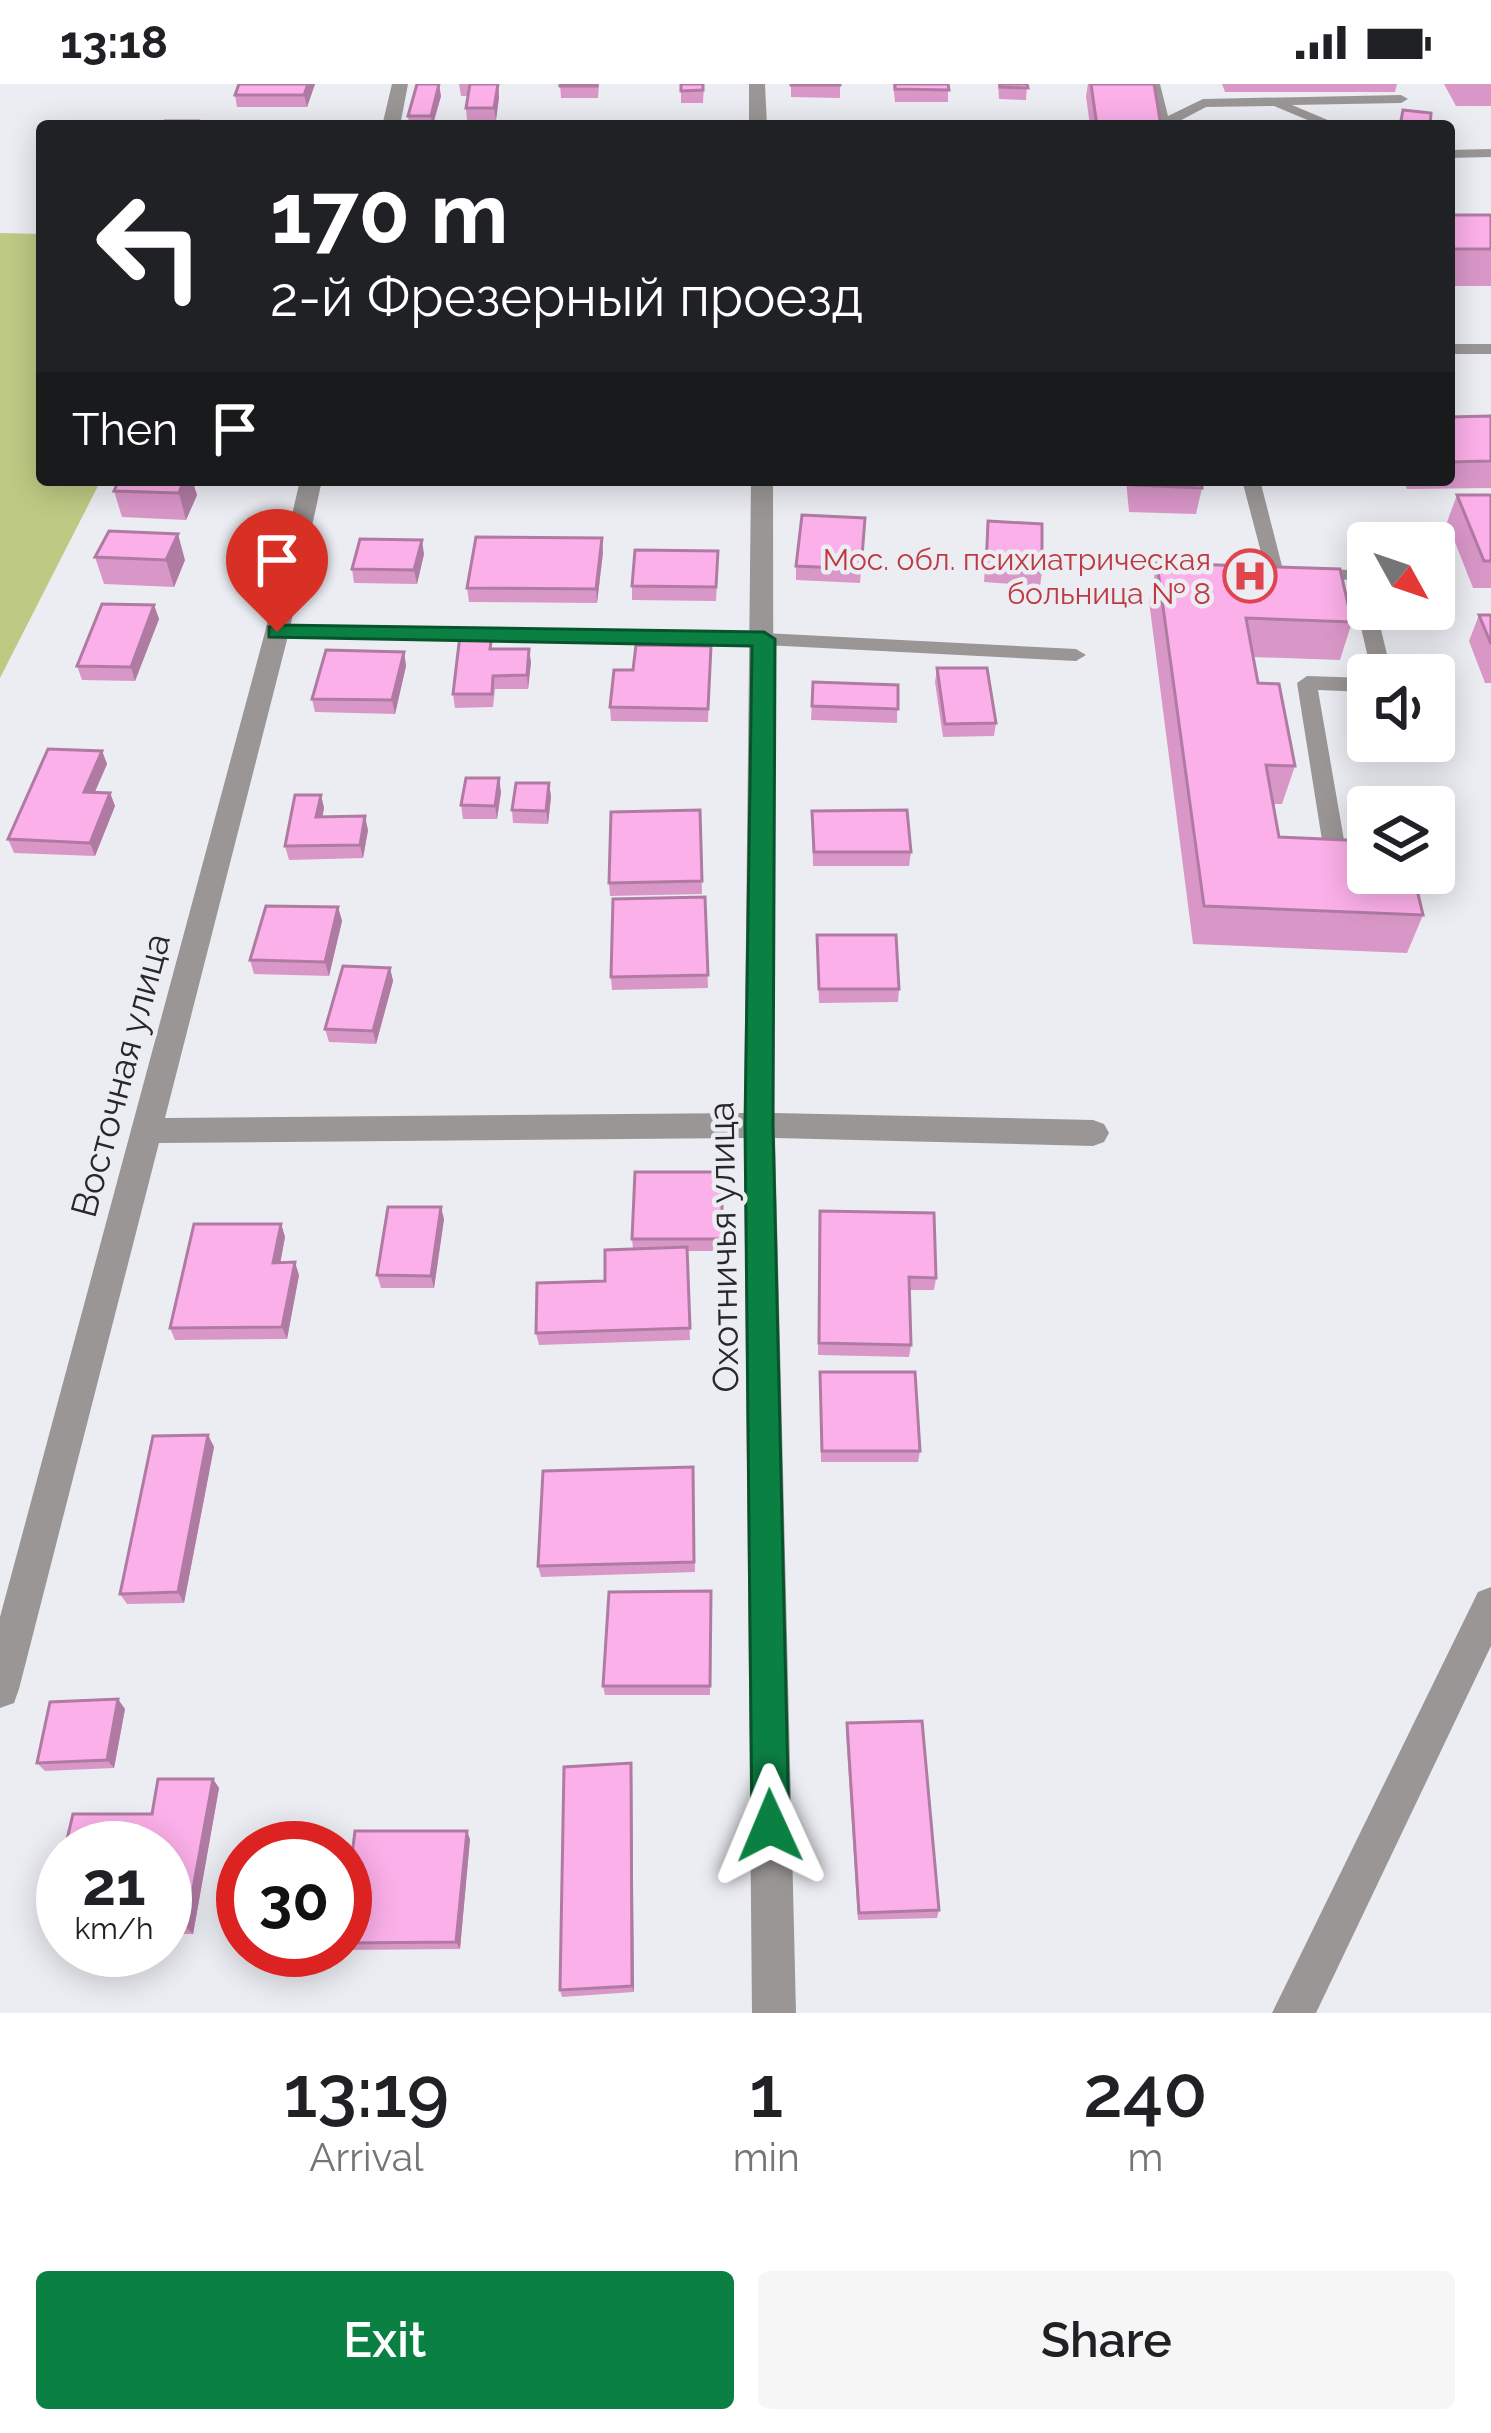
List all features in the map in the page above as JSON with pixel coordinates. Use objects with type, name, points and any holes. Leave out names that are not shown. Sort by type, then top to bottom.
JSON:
[{"type":"street","points":[[392,120],[400,84]]},
{"type":"street","points":[[758,84],[758,120]]},
{"type":"street","name":"Восточная улица","points":[[0,1689],[277,632],[310,486]]},
{"type":"street","name":"Охотничья улица","points":[[762,486],[759,1125],[774,2013]]},
{"type":"street","points":[[146,1131],[759,1125],[1093,1133]]},
{"type":"street","points":[[1294,2013],[1491,1605]]},
{"type":"lane","points":[[1153,84],[1162,120]]},
{"type":"lane","points":[[1172,120],[1203,103],[1401,99]]},
{"type":"lane","points":[[1267,101],[1319,120]]},
{"type":"lane","points":[[1455,154],[1491,153]]},
{"type":"lane","points":[[1455,349],[1491,349]]},
{"type":"lane","points":[[1253,486],[1274,571],[1358,575],[1377,654]]},
{"type":"lane","points":[[277,632],[764,639],[1076,655]]},
{"type":"lane","points":[[1333,840],[1307,682],[1347,684]]},
{"type":"green space","points":[[0,233],[36,234],[36,486],[98,486],[0,678]]},
{"type":"building","points":[[239,84],[308,84],[304,95],[235,95]]},
{"type":"building","points":[[417,84],[439,84],[431,116],[408,116]]},
{"type":"building","points":[[470,84],[498,84],[494,108],[466,108]]},
{"type":"building","points":[[681,84],[703,84],[703,90],[681,91]]},
{"type":"building","points":[[895,84],[948,84],[949,90],[895,89]]},
{"type":"building","points":[[1027,84],[1028,88],[1000,87]]},
{"type":"building","points":[[1091,84],[1154,84],[1160,120],[1096,120]]},
{"type":"building","points":[[1403,110],[1431,113],[1430,120],[1401,120]]},
{"type":"building","points":[[1455,215],[1491,215],[1491,249],[1455,249]]},
{"type":"building","points":[[1491,416],[1491,461],[1455,462],[1455,417]]},
{"type":"building","points":[[116,486],[182,486],[179,493],[114,491]]},
{"type":"building","points":[[1457,495],[1491,495],[1491,561],[1484,561]]},
{"type":"building","points":[[802,515],[865,518],[861,569],[796,566]]},
{"type":"building","points":[[988,521],[1042,524],[1042,572],[986,569]]},
{"type":"building","points":[[109,531],[178,534],[166,560],[95,557]]},
{"type":"building","points":[[476,537],[602,538],[596,589],[467,588]]},
{"type":"building","points":[[360,539],[422,540],[414,570],[352,569]]},
{"type":"building","points":[[635,550],[718,551],[716,587],[632,586]]},
{"type":"building","points":[[1157,563],[1340,569],[1347,622],[1246,618],[1258,683],[1279,684],[1295,766],[1266,765],[1279,837],[1347,840],[1347,894],[1418,894],[1423,915],[1204,906]]},
{"type":"building","points":[[102,604],[154,605],[131,667],[77,666]]},
{"type":"building","points":[[1479,615],[1491,615],[1491,644]]},
{"type":"building","points":[[460,635],[492,635],[490,649],[529,649],[527,675],[493,676],[492,694],[453,694]]},
{"type":"building","points":[[636,645],[711,646],[708,709],[610,707],[614,670],[633,670]]},
{"type":"building","points":[[326,650],[404,652],[392,700],[312,699]]},
{"type":"building","points":[[937,668],[987,668],[996,723],[945,724]]},
{"type":"building","points":[[813,682],[898,685],[898,709],[812,706]]},
{"type":"building","points":[[48,749],[102,751],[84,792],[110,793],[90,843],[8,839]]},
{"type":"building","points":[[466,778],[499,778],[495,806],[461,805]]},
{"type":"building","points":[[516,783],[549,783],[546,811],[512,810]]},
{"type":"building","points":[[295,795],[321,795],[316,817],[365,816],[360,845],[285,846]]},
{"type":"building","points":[[700,810],[702,881],[609,883],[611,812]]},
{"type":"building","points":[[907,810],[911,852],[814,852],[812,811]]},
{"type":"building","points":[[705,897],[708,975],[611,977],[613,899]]},
{"type":"building","points":[[266,906],[338,907],[325,962],[250,960]]},
{"type":"building","points":[[817,935],[896,935],[899,989],[819,989]]},
{"type":"building","points":[[343,966],[390,968],[373,1031],[325,1029]]},
{"type":"building","points":[[635,1172],[722,1172],[722,1239],[632,1239]]},
{"type":"building","points":[[388,1207],[441,1207],[431,1276],[377,1275]]},
{"type":"building","points":[[820,1211],[934,1213],[936,1278],[909,1277],[911,1345],[819,1343]]},
{"type":"building","points":[[194,1224],[281,1224],[273,1263],[295,1262],[282,1327],[170,1328]]},
{"type":"building","points":[[687,1247],[690,1328],[536,1333],[537,1283],[605,1281],[605,1250]]},
{"type":"building","points":[[820,1372],[915,1372],[920,1451],[822,1451]]},
{"type":"building","points":[[208,1435],[178,1592],[120,1594],[153,1436]]},
{"type":"building","points":[[693,1467],[694,1562],[538,1566],[543,1471]]},
{"type":"building","points":[[711,1591],[710,1686],[603,1686],[609,1592]]},
{"type":"building","points":[[118,1699],[107,1760],[37,1763],[50,1702]]},
{"type":"building","points":[[922,1721],[939,1910],[859,1913],[847,1723]]},
{"type":"building","points":[[631,1763],[632,1986],[560,1990],[564,1767]]},
{"type":"building","points":[[158,1779],[213,1779],[192,1894],[192,1821],[71,1821],[73,1814],[152,1814]]},
{"type":"building","points":[[372,1831],[467,1831],[456,1942],[372,1943]]},
{"type":"place","name":"Мос. обл. психиатрическая больница № 8","points":[[1250,576]]},
{"type":"route","points":[[277,632],[764,639],[759,1125],[770,1826]]}]
